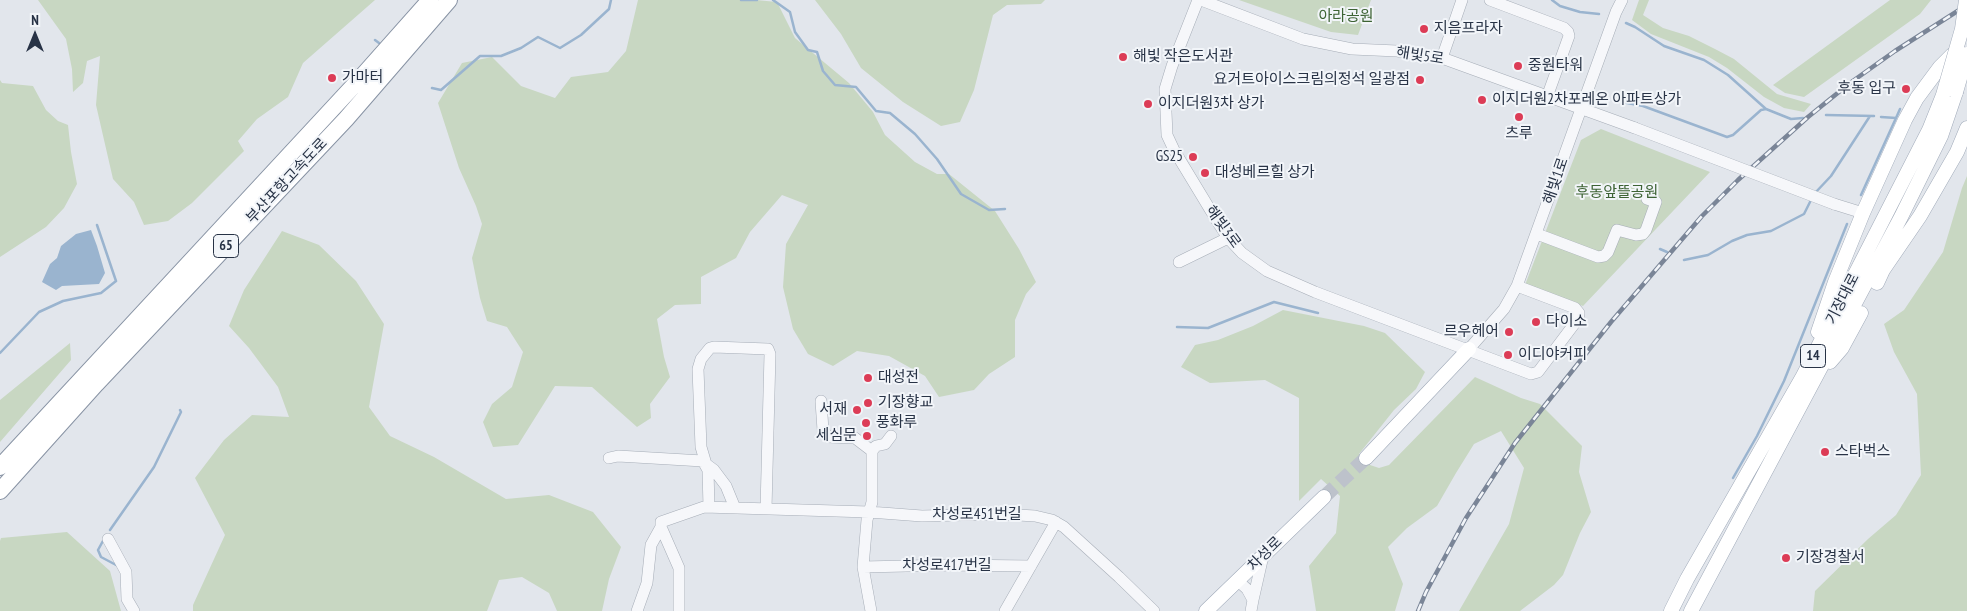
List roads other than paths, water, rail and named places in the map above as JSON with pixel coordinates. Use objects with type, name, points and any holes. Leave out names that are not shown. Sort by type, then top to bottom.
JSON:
[{"type":"highway","name":"부산포항고속도로","points":[[0,467],[358,81],[430,0]]},
{"type":"highway","name":"부산포항고속도로","points":[[0,491],[96,384],[346,119],[449,0]]},
{"type":"main road","name":"기장대로","points":[[1671,611],[1687,579],[1809,378],[1901,217],[1941,136],[1966,0]]},
{"type":"main road","points":[[1809,378],[1835,282],[1863,213],[1906,120],[1922,91],[1940,66],[1952,56],[1967,48]]},
{"type":"main road","name":"기장대로","points":[[1950,94],[1967,54]]},
{"type":"main road","points":[[1922,91],[1964,66]]},
{"type":"main road","points":[[1809,378],[1842,348],[1884,270],[1920,216],[1957,152],[1967,128]]},
{"type":"main road","points":[[1366,458],[1468,350]]},
{"type":"main road","name":"기장대로","points":[[1692,611],[1809,378]]},
{"type":"main road","name":"차성로","points":[[1206,611],[1324,498]]},
{"type":"street","name":"해빛5로","points":[[1200,0],[1303,39],[1352,49],[1397,51],[1442,58],[1635,128],[1834,204],[1863,213]]},
{"type":"street","name":"해빛3로","points":[[1200,0],[1164,89],[1167,135],[1174,150],[1228,238],[1242,253],[1266,271],[1345,304],[1531,374],[1538,372],[1578,319],[1579,313],[1575,308],[1517,286]]},
{"type":"street","points":[[1442,58],[1462,0]]},
{"type":"street","points":[[1490,0],[1564,28],[1568,32],[1569,36],[1546,97]]},
{"type":"street","name":"해빛1로","points":[[1468,350],[1504,310],[1517,286],[1622,0]]},
{"type":"street","points":[[1537,234],[1598,257],[1604,256],[1608,252],[1617,230],[1636,235],[1642,234],[1646,230],[1656,202],[1648,199]]},
{"type":"street","points":[[1179,262],[1228,238]]},
{"type":"street","points":[[709,507],[706,464],[701,447],[698,369],[701,359],[710,348],[714,347],[768,349],[770,354],[766,509]]},
{"type":"street","points":[[821,401],[823,430],[828,436],[855,438],[872,451]]},
{"type":"street","points":[[871,611],[863,567],[869,512],[872,502],[872,451],[876,446],[885,444],[891,436]]},
{"type":"street","points":[[609,458],[618,456],[703,461],[714,470],[726,486],[735,508]]},
{"type":"street","name":"차성로451번길","points":[[661,527],[661,522],[698,508],[709,507],[869,512],[922,516],[1020,514],[1035,516],[1056,522],[1064,527],[1154,611]]},
{"type":"street","points":[[1005,611],[1056,522]]},
{"type":"street","points":[[637,611],[646,583],[652,545],[661,527]]},
{"type":"street","points":[[661,527],[679,568],[679,611]]},
{"type":"street","points":[[108,539],[126,572],[127,599],[134,611]]},
{"type":"street","points":[[1252,606],[1263,555]]},
{"type":"street","name":"차성로417번길","points":[[863,567],[1030,566]]},
{"type":"street","points":[[1238,581],[1247,589],[1252,606]]},
{"type":"water","points":[[91,230],[105,273],[99,284],[62,286],[56,290],[42,282],[50,264],[57,258],[61,246],[76,234]]},
{"type":"waterway","points":[[432,88],[441,90],[480,56],[501,56],[521,48],[538,37],[560,48],[581,35],[609,9],[611,0]]},
{"type":"waterway","points":[[741,0],[757,0]]},
{"type":"waterway","points":[[773,0],[790,12],[795,32],[808,50],[817,52],[823,71],[835,85],[856,87],[876,111],[890,113],[915,134],[937,159],[961,194],[989,210],[1005,209]]},
{"type":"waterway","points":[[1552,0],[1560,6],[1580,12],[1599,14]]},
{"type":"waterway","points":[[1626,23],[1664,46],[1704,60],[1728,75],[1766,109],[1791,119],[1803,118]]},
{"type":"waterway","points":[[375,40],[379,43]]},
{"type":"waterway","points":[[1622,102],[1643,106],[1727,137],[1733,135],[1761,110],[1766,109]]},
{"type":"waterway","points":[[1881,117],[1896,118],[1900,109]]},
{"type":"waterway","points":[[1826,115],[1874,116]]},
{"type":"waterway","points":[[1815,193],[1831,176],[1870,116]]},
{"type":"waterway","points":[[1861,195],[1896,118]]},
{"type":"waterway","points":[[1684,260],[1708,255],[1732,241],[1747,235],[1771,231],[1804,214],[1811,200]]},
{"type":"waterway","points":[[1733,478],[1757,436],[1784,381],[1847,224]]},
{"type":"waterway","points":[[97,225],[116,281]]},
{"type":"waterway","points":[[1660,249],[1667,252]]},
{"type":"waterway","points":[[0,353],[39,312],[63,301],[101,293],[116,281]]},
{"type":"waterway","points":[[1177,327],[1208,328],[1274,302],[1318,313]]},
{"type":"waterway","points":[[110,530],[154,467],[181,412],[180,410]]},
{"type":"waterway","points":[[104,539],[98,550],[101,557],[118,566]]},
{"type":"tunnel","points":[[1324,497],[1366,458]]},
{"type":"railway","points":[[1418,611],[1426,592],[1466,518],[1515,443],[1611,322],[1702,216],[1738,180],[1808,117],[1850,83],[1895,51],[1967,5]]},
{"type":"place","name":"지음프라자","points":[[1424,29]]},
{"type":"place","name":"해빛 작은도서관","points":[[1123,57]]},
{"type":"place","name":"중원타워","points":[[1518,66]]},
{"type":"place","name":"가마터","points":[[332,78]]},
{"type":"place","name":"요거트아이스크림의정석 일광점","points":[[1420,80]]},
{"type":"place","name":"후동 입구","points":[[1906,89]]},
{"type":"place","name":"이지더원2차포레온 아파트상가","points":[[1482,100]]},
{"type":"place","name":"이지더원3차 상가","points":[[1148,104]]},
{"type":"place","name":"츠루","points":[[1519,117]]},
{"type":"place","name":"GS25","points":[[1193,157]]},
{"type":"place","name":"대성베르힐 상가","points":[[1205,173]]},
{"type":"place","name":"다이소","points":[[1536,322]]},
{"type":"place","name":"르우헤어","points":[[1509,332]]},
{"type":"place","name":"이디야커피","points":[[1508,355]]},
{"type":"place","name":"대성전","points":[[868,378]]},
{"type":"place","name":"기장향교","points":[[868,403]]},
{"type":"place","name":"서재","points":[[857,410]]},
{"type":"place","name":"풍화루","points":[[866,423]]},
{"type":"place","name":"세심문","points":[[867,436]]},
{"type":"place","name":"스타벅스","points":[[1825,452]]},
{"type":"place","name":"기장경찰서","points":[[1786,558]]},
{"type":"park label","name":"아라공원","points":[[1346,17]]},
{"type":"park label","name":"후동앞뜰공원","points":[[1617,193]]}]
